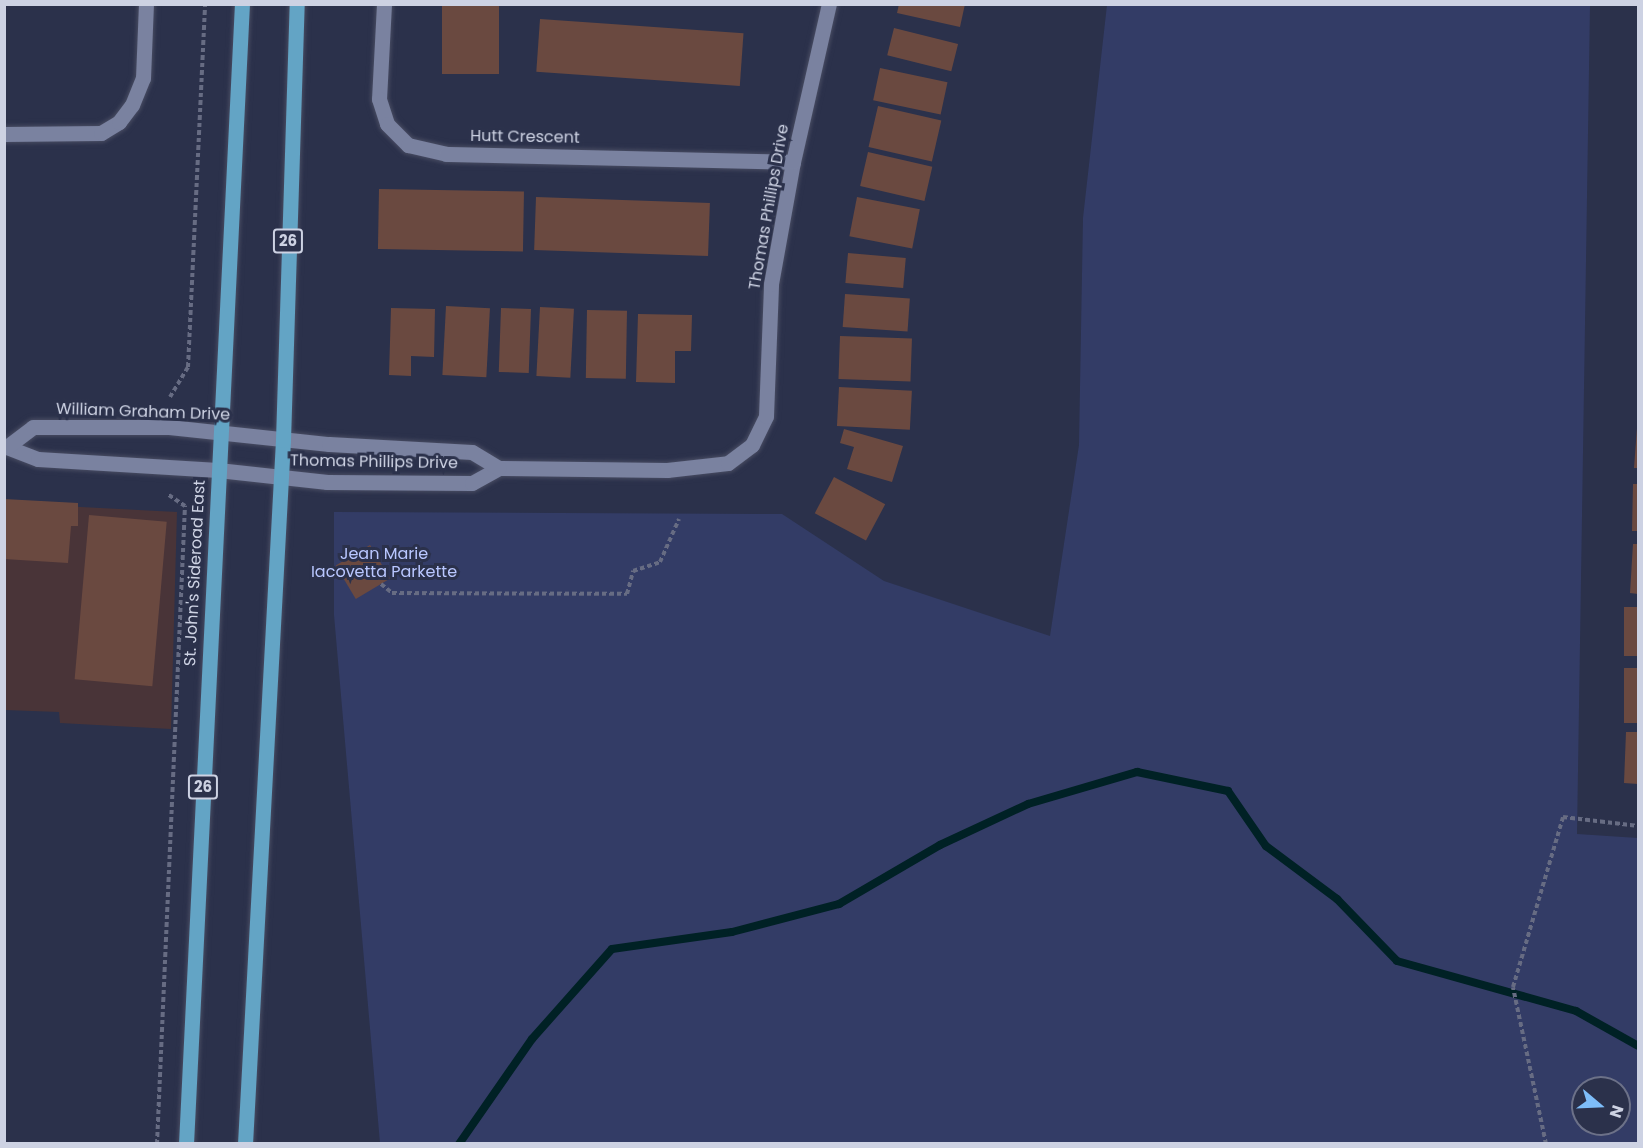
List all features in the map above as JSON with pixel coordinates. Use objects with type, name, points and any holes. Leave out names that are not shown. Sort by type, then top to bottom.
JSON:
[{"type":"main road","name":"St. John's Sideroad East","points":[[186,1143],[219,430],[242,4]]},
{"type":"main road","name":"26","points":[[245,1143],[283,440],[297,4]]},
{"type":"street","points":[[4,134],[100,134],[119,122],[132,105],[143,78],[146,4]]},
{"type":"street","name":"Hutt Crescent","points":[[384,4],[379,99],[387,124],[408,145],[446,154],[792,162]]},
{"type":"street","name":"Thomas Phillips Drive","points":[[280,478],[472,483],[499,468],[694,469],[728,463],[752,445],[766,416],[771,284],[792,162],[829,4]]},
{"type":"street","name":"William Graham Drive","points":[[6,446],[33,427],[219,430],[283,440]]},
{"type":"street","name":"Thomas Phillips Drive","points":[[283,440],[472,452],[499,468]]},
{"type":"street","name":"William Graham Drive","points":[[6,446],[38,459],[218,470],[280,478]]},
{"type":"path","points":[[170,397],[188,367],[205,4]]},
{"type":"path","points":[[157,1143],[184,528],[184,506],[167,494]]},
{"type":"path","points":[[381,584],[392,594],[627,594],[633,571],[660,562],[679,519]]},
{"type":"path","points":[[1546,1143],[1514,987],[1563,817],[1638,826]]},
{"type":"shaded area","points":[[4,503],[177,512],[171,729],[60,723],[59,712],[5,710]]},
{"type":"green space","name":"Jean Marie Iacovetta Parkette","points":[[1107,5],[1590,5],[1577,834],[1638,838],[1638,1143],[380,1143],[334,615],[334,512],[782,514],[884,581],[1050,636],[1079,445],[1083,218]]},
{"type":"building","points":[[442,4],[499,4],[499,74],[442,74]]},
{"type":"building","points":[[899,4],[965,4],[960,27],[897,13]]},
{"type":"building","points":[[540,19],[744,33],[740,86],[536,72]]},
{"type":"building","points":[[894,28],[958,44],[951,71],[887,55]]},
{"type":"building","points":[[880,68],[947,82],[941,115],[873,100]]},
{"type":"building","points":[[878,106],[941,121],[932,162],[869,147]]},
{"type":"building","points":[[868,152],[932,167],[924,201],[860,186]]},
{"type":"building","points":[[379,189],[524,192],[523,252],[378,249]]},
{"type":"building","points":[[536,197],[710,203],[708,256],[534,250]]},
{"type":"building","points":[[857,197],[920,209],[912,248],[849,236]]},
{"type":"building","points":[[848,253],[906,258],[903,288],[845,283]]},
{"type":"building","points":[[845,294],[910,299],[908,331],[843,327]]},
{"type":"building","points":[[446,306],[490,308],[486,377],[442,375]]},
{"type":"building","points":[[540,307],[574,309],[570,378],[536,376]]},
{"type":"building","points":[[391,308],[435,309],[434,357],[411,356],[411,376],[389,375]]},
{"type":"building","points":[[501,308],[531,309],[529,373],[499,372]]},
{"type":"building","points":[[587,310],[627,311],[626,379],[586,378]]},
{"type":"building","points":[[638,314],[692,315],[691,351],[675,351],[675,383],[636,382]]},
{"type":"building","points":[[840,336],[912,339],[910,381],[838,379]]},
{"type":"building","points":[[839,387],[912,391],[910,430],[837,426]]},
{"type":"building","points":[[1637,428],[1638,468],[1634,468]]},
{"type":"building","points":[[844,429],[903,446],[892,482],[847,469],[854,447],[840,443]]},
{"type":"building","points":[[834,477],[885,504],[866,540],[815,513]]},
{"type":"building","points":[[1633,484],[1638,484],[1638,531],[1632,531]]},
{"type":"building","points":[[4,499],[78,503],[78,526],[71,526],[68,563],[4,559]]},
{"type":"building","points":[[89,515],[167,522],[152,686],[75,679]]},
{"type":"building","points":[[1633,544],[1638,544],[1638,594],[1630,593]]},
{"type":"building","points":[[370,545],[390,578],[356,599],[336,566]]},
{"type":"building","points":[[1624,607],[1638,607],[1638,656],[1624,656]]},
{"type":"building","points":[[1624,668],[1638,668],[1638,723],[1624,723]]},
{"type":"building","points":[[1626,732],[1638,732],[1638,784],[1624,783]]},
{"type":"waterway","points":[[459,1144],[532,1039],[612,949],[732,932],[839,904],[940,845],[1028,804],[1137,772],[1228,791],[1266,846],[1337,899],[1397,961],[1576,1011],[1638,1046]]}]
